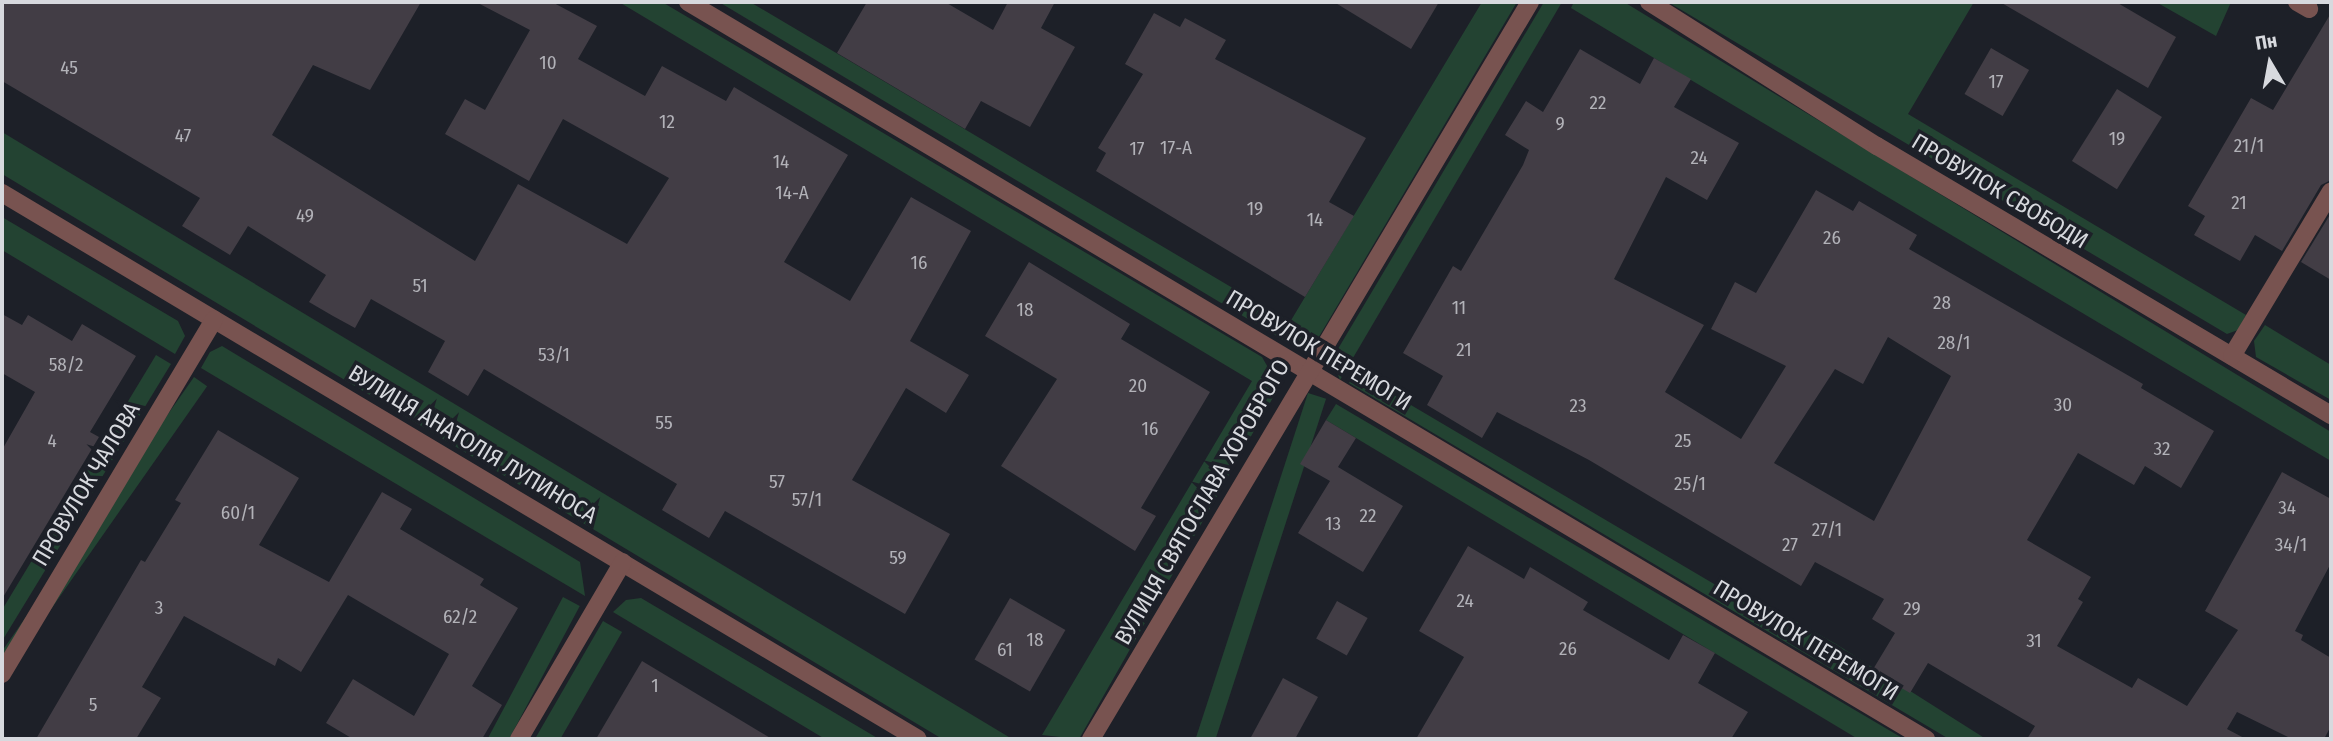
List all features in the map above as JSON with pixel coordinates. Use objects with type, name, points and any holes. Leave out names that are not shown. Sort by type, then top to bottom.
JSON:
[{"type":"street","name":"ПРОВУЛОК ПЕРЕМОГИ","points":[[688,2],[1926,739]]},
{"type":"street","name":"ВУЛИЦЯ СВЯТОСЛАВА ХОРОБРОГО","points":[[1091,739],[1307,372],[1530,2]]},
{"type":"street","name":"ПРОВУЛОК СВОБОДИ","points":[[1648,2],[1877,146],[2331,415]]},
{"type":"street","points":[[2232,356],[2331,191]]},
{"type":"street","name":"ВУЛИЦЯ АНАТОЛІЯ ЛУПИНОСА","points":[[2,193],[918,739]]},
{"type":"street","name":"ПРОВУЛОК ЧАЛОВА","points":[[2,674],[214,320]]},
{"type":"street","points":[[519,739],[623,562]]},
{"type":"green space","points":[[619,2],[662,2],[1262,357],[1274,378],[1275,394],[1079,739],[1042,735],[1252,381]]},
{"type":"green space","points":[[719,2],[750,2],[1290,322],[1482,2],[1517,2],[1317,340],[1302,345],[1283,340]]},
{"type":"green space","points":[[1544,2],[1562,2],[1340,380],[1332,359]]},
{"type":"green space","points":[[1574,2],[1624,2],[2331,432],[2331,461],[1571,8]]},
{"type":"green space","points":[[1668,2],[1974,2],[1908,114],[2246,315],[2238,330],[2227,334]]},
{"type":"green space","points":[[2156,2],[2231,2],[2216,36]]},
{"type":"green space","points":[[2,132],[1012,739],[942,739],[2,174]]},
{"type":"green space","points":[[2,217],[178,321],[185,336],[175,354],[2,250]]},
{"type":"green space","points":[[2265,325],[2331,365],[2331,400],[2256,357],[2254,341]]},
{"type":"green space","points":[[222,346],[580,562],[585,596],[201,368],[210,352]]},
{"type":"green space","points":[[156,355],[171,364],[2,641],[2,610]]},
{"type":"green space","points":[[1355,372],[1748,604],[1752,597],[1836,644],[1986,739],[1949,739],[1349,383]]},
{"type":"green space","points":[[194,377],[207,386],[2,679],[2,651]]},
{"type":"green space","points":[[1308,393],[1326,399],[1216,739],[1196,739]]},
{"type":"green space","points":[[1336,404],[1904,739],[1858,739],[1326,420]]},
{"type":"green space","points":[[563,597],[580,606],[509,739],[487,739]]},
{"type":"green space","points":[[641,598],[879,739],[825,739],[613,612],[626,600]]},
{"type":"green space","points":[[603,621],[622,632],[560,739],[535,739]]},
{"type":"building","points":[[2,2],[421,2],[370,90],[313,65],[272,135],[475,261],[518,184],[627,244],[669,178],[563,119],[529,181],[445,134],[465,99],[485,110],[530,30],[476,2],[552,2],[597,26],[578,59],[645,96],[662,66],[726,101],[734,87],[848,155],[784,262],[850,301],[911,197],[971,231],[910,341],[969,375],[946,413],[906,388],[852,480],[950,534],[905,614],[725,511],[709,538],[662,510],[677,484],[484,369],[468,396],[428,372],[445,341],[371,299],[355,328],[309,302],[326,275],[248,226],[230,255],[182,226],[200,198],[2,81]]},
{"type":"building","points":[[867,2],[945,2],[993,30],[1008,2],[1055,2],[1041,28],[1075,47],[1030,127],[981,101],[965,129],[837,53]]},
{"type":"building","points":[[1334,2],[1439,2],[1411,49]]},
{"type":"building","points":[[2000,2],[2116,2],[2176,37],[2148,88]]},
{"type":"building","points":[[1154,13],[1180,27],[1185,18],[1226,40],[1215,59],[1366,138],[1329,202],[1354,216],[1305,297],[1096,171],[1106,153],[1098,148],[1143,74],[1125,64]]},
{"type":"building","points":[[2331,13],[2331,180],[2321,185],[2282,251],[2255,235],[2240,261],[2194,235],[2205,216],[2188,206],[2251,98],[2273,110]]},
{"type":"building","points":[[1991,48],[2029,70],[2003,116],[1964,94]]},
{"type":"building","points":[[1580,49],[1640,84],[1654,58],[1691,79],[1674,107],[1739,143],[1707,200],[1666,177],[1614,279],[1704,325],[1665,392],[1741,439],[1786,366],[1711,329],[1735,282],[1756,293],[1816,190],[1853,211],[1859,201],[1917,235],[1909,249],[2143,384],[2141,388],[2214,431],[2181,488],[2145,466],[2134,485],[2078,453],[2027,540],[2091,577],[2078,599],[2083,602],[2057,646],[2132,688],[2138,678],[2187,706],[2238,630],[2205,611],[2282,472],[2331,499],[2331,563],[2295,631],[2303,635],[2301,640],[2331,658],[2331,726],[2324,739],[2292,739],[2237,712],[2227,729],[2246,739],[2027,739],[2035,726],[1928,663],[1910,693],[1872,671],[1895,633],[1872,619],[1884,599],[1815,562],[1801,586],[1589,460],[1497,412],[1482,438],[1427,405],[1443,376],[1403,353],[1453,266],[1461,271],[1523,165],[1529,150],[1505,135],[1526,101],[1543,112]],"holes":[[[1888,337],[1951,376],[1874,521],[1774,463],[1835,369],[1863,384]]]},
{"type":"building","points":[[2117,89],[2162,117],[2117,189],[2072,161]]},
{"type":"building","points":[[2331,213],[2331,280],[2301,262]]},
{"type":"building","points":[[1029,262],[1130,324],[1121,339],[1210,392],[1141,508],[1156,516],[1135,551],[1001,466],[1057,379],[985,336]]},
{"type":"building","points":[[2,314],[22,325],[28,315],[72,341],[82,324],[136,356],[90,432],[99,437],[2,599],[2,450],[35,392],[2,373]]},
{"type":"building","points":[[1326,420],[1356,438],[1338,467],[1403,506],[1363,572],[1298,533],[1330,481],[1300,464]]},
{"type":"building","points":[[218,430],[299,478],[259,545],[329,582],[382,492],[412,509],[400,529],[484,579],[480,585],[518,608],[472,686],[502,705],[482,739],[353,739],[326,723],[353,679],[414,716],[449,654],[348,595],[301,672],[278,658],[275,666],[184,616],[142,687],[161,698],[136,739],[36,739],[141,560],[145,562],[181,503],[175,500]]},
{"type":"building","points":[[1468,546],[1524,579],[1530,567],[1588,602],[1583,610],[1669,660],[1683,635],[1715,653],[1698,683],[1748,712],[1731,739],[1416,739],[1464,657],[1419,631]]},
{"type":"building","points":[[1010,598],[1065,630],[1030,691],[974,659]]},
{"type":"building","points":[[1337,601],[1368,618],[1347,656],[1316,639]]},
{"type":"building","points":[[642,661],[772,739],[596,739]]},
{"type":"building","points":[[1283,678],[1318,697],[1295,739],[1250,739]]}]
